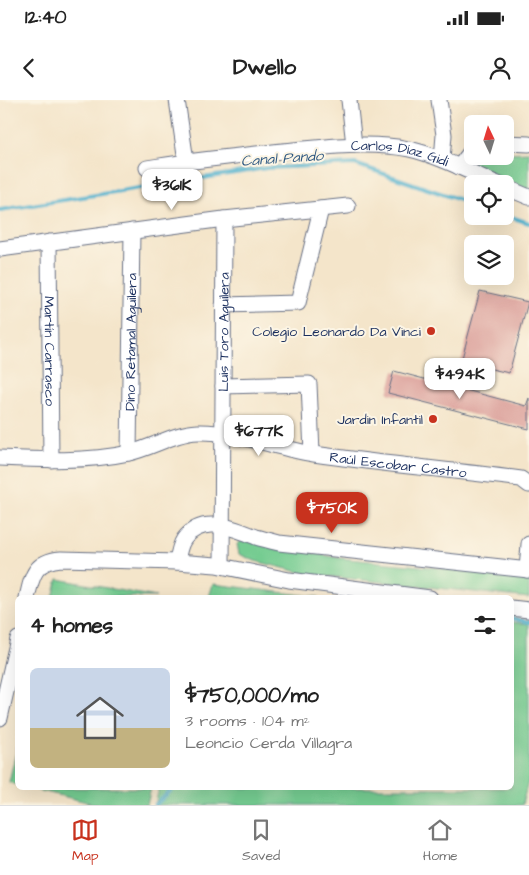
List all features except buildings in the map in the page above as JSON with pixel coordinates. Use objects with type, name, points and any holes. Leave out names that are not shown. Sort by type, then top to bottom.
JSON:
[{"type":"street","points":[[177,100],[186,161]]},
{"type":"street","points":[[349,100],[354,145]]},
{"type":"street","points":[[439,100],[444,134],[442,159]]},
{"type":"street","points":[[514,143],[529,144]]},
{"type":"street","name":"Carlos Díaz Gidi","points":[[147,168],[186,161],[354,145],[409,149],[442,159],[477,175]]},
{"type":"street","points":[[459,167],[464,160]]},
{"type":"street","points":[[514,191],[529,197]]},
{"type":"street","points":[[0,249],[224,219],[348,206]]},
{"type":"street","points":[[223,305],[298,303],[321,209]]},
{"type":"street","name":"Luis Toro Aguilera","points":[[222,566],[224,219]]},
{"type":"street","name":"Dino Retamal Aguilera","points":[[129,453],[132,231]]},
{"type":"street","name":"Martín Carrasco","points":[[49,242],[51,460]]},
{"type":"street","points":[[223,386],[309,384],[312,454]]},
{"type":"street","name":"Raúl Escobar Castro","points":[[0,458],[51,460],[96,458],[129,453],[185,434],[197,432],[223,434],[312,454],[521,479],[529,484]]},
{"type":"street","points":[[176,562],[182,541],[191,531],[207,524],[222,525],[279,543],[528,570],[529,544]]},
{"type":"street","points":[[28,595],[30,581],[36,570],[49,560],[176,562],[222,566],[289,580],[406,595]]},
{"type":"street","points":[[514,608],[529,610]]},
{"type":"street","points":[[0,718],[15,652]]},
{"type":"green space","points":[[529,152],[529,190],[514,183],[514,175],[495,175],[472,165],[514,165],[514,153]]},
{"type":"green space","points":[[247,537],[286,548],[339,558],[529,577],[529,598],[307,574],[255,561],[239,554],[237,544]]},
{"type":"green space","points":[[58,579],[145,595],[54,595]]},
{"type":"green space","points":[[213,584],[303,595],[210,595]]},
{"type":"green space","points":[[514,622],[529,624],[529,778],[522,805],[155,805],[159,790],[514,790]]},
{"type":"green space","points":[[15,756],[15,784],[9,782]]},
{"type":"green space","points":[[37,790],[151,790],[147,805],[99,805]]},
{"type":"waterway","name":"Canal Pando","points":[[0,210],[267,168],[355,164],[464,201]]},
{"type":"waterway","name":"Canal Pando","points":[[514,218],[529,223]]},
{"type":"waterway","points":[[514,619],[529,622]]},
{"type":"waterway","points":[[155,805],[172,790]]},
{"type":"place","name":"Colegio Leonardo Da Vinci","points":[[431,331]]},
{"type":"place","name":"Jardin Infantil","points":[[433,419]]}]
